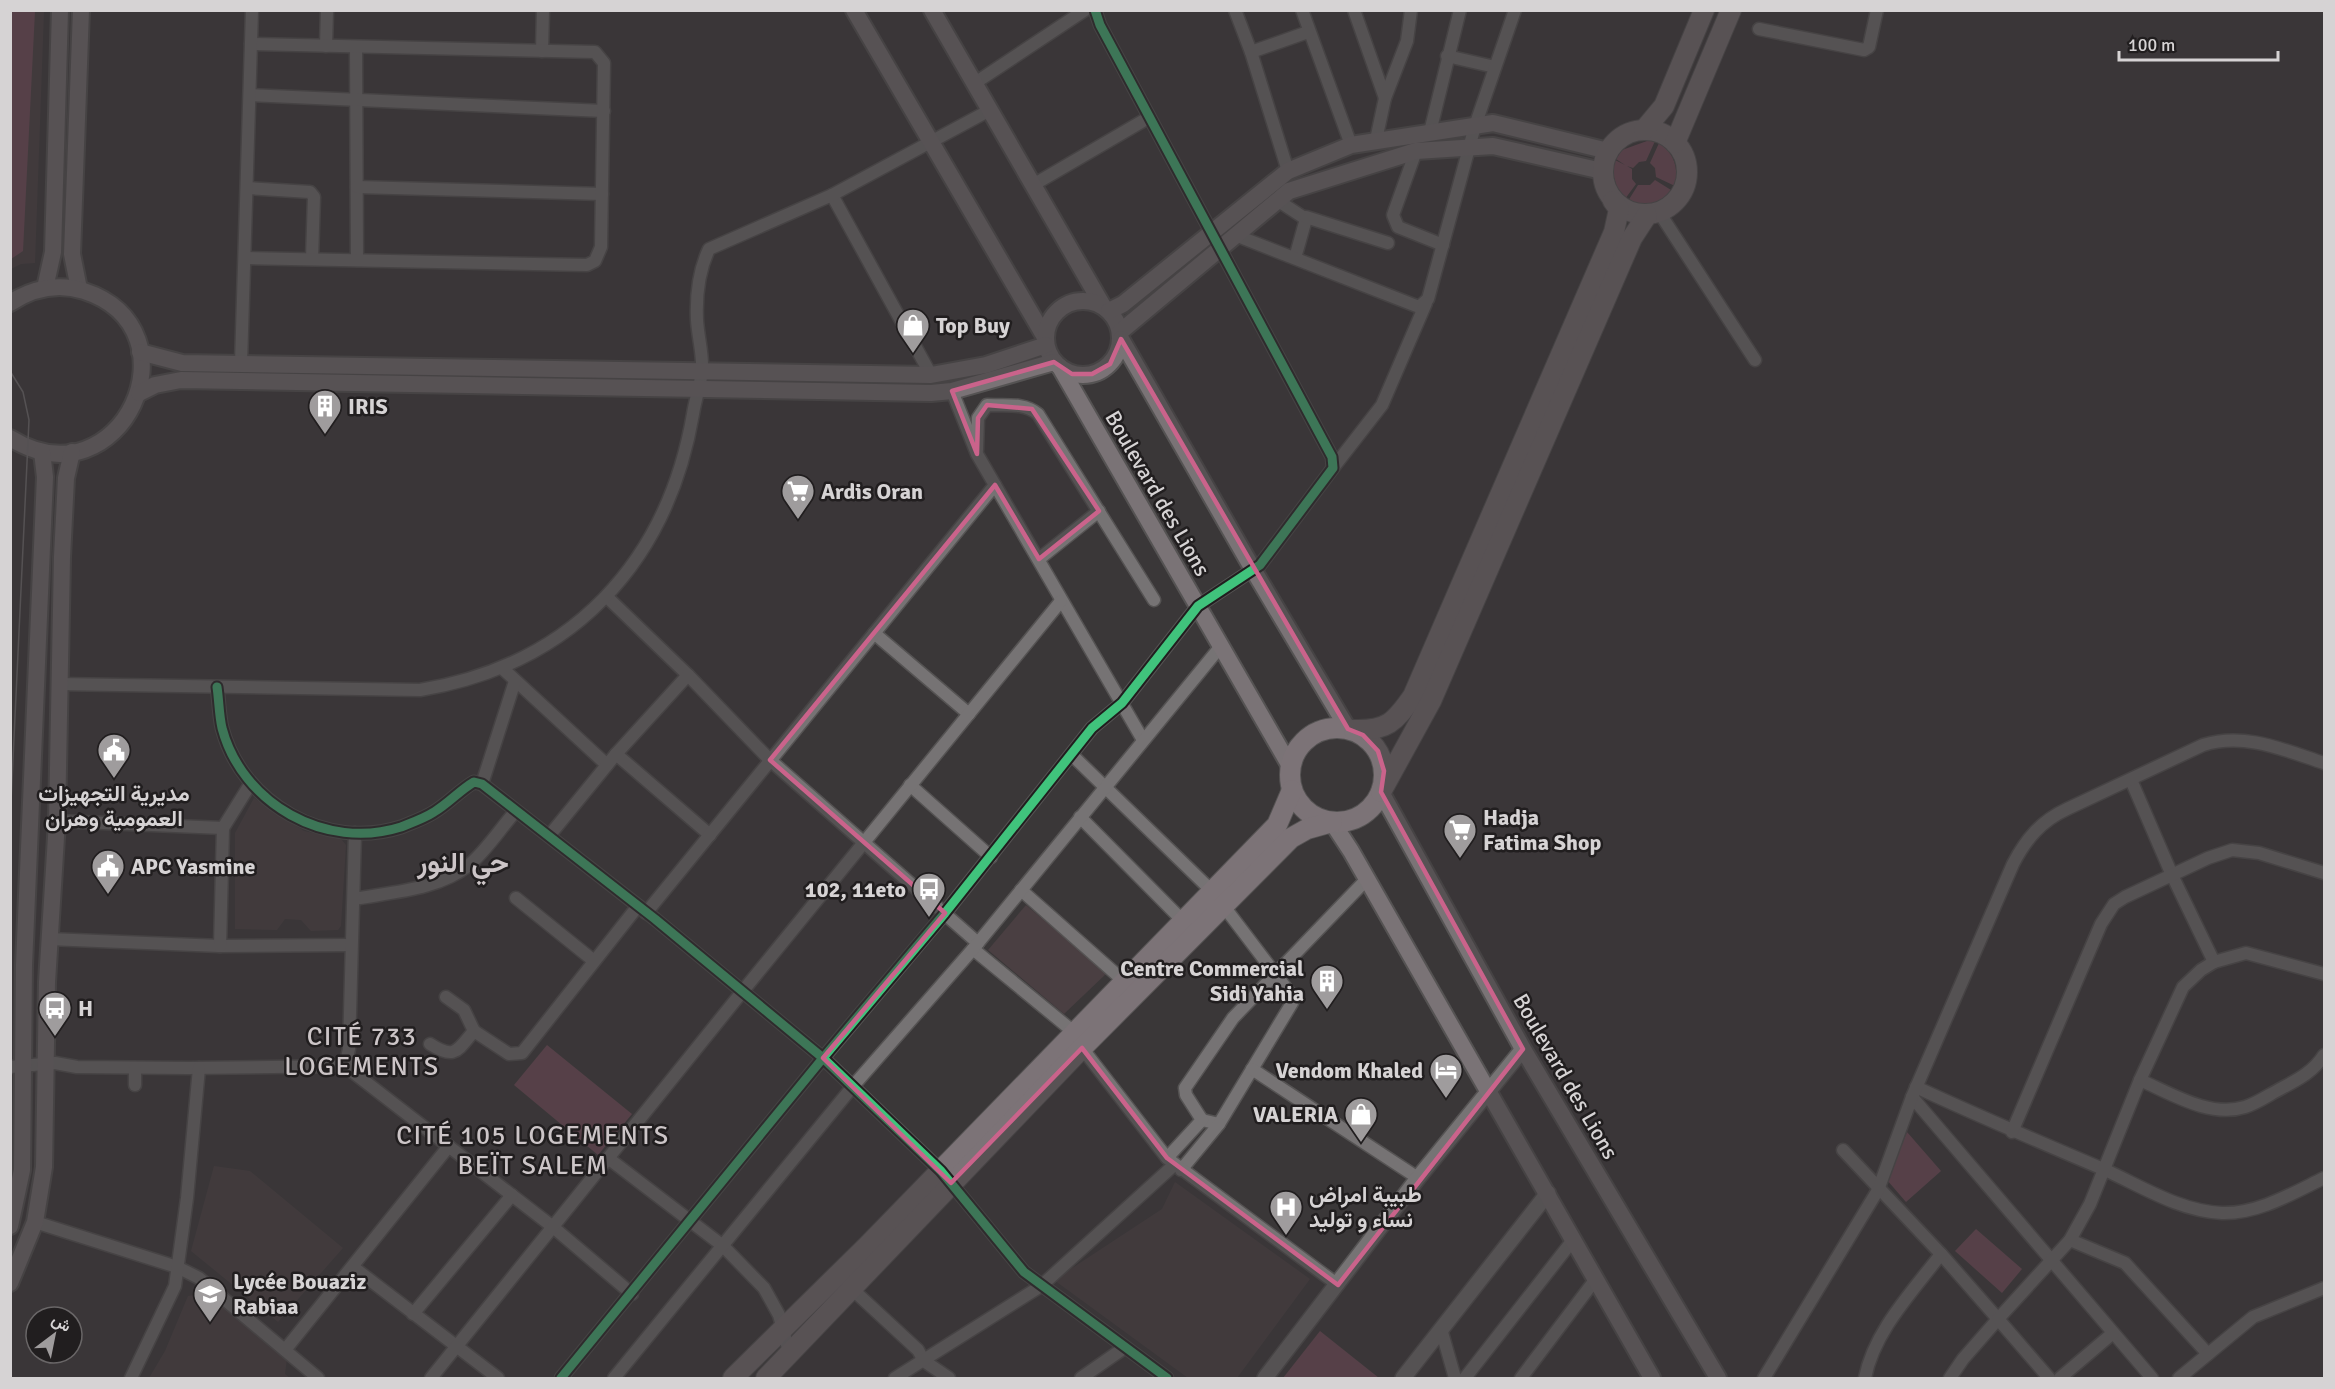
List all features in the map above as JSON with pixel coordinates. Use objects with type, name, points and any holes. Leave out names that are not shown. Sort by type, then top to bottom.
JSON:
[{"type":"main road","points":[[45,288],[53,252],[60,10]]},
{"type":"main road","points":[[79,290],[72,254],[81,10]]},
{"type":"main road","points":[[854,10],[1057,364],[1078,375],[1099,372],[1114,358],[1120,335],[1116,320],[1106,308],[932,10]]},
{"type":"main road","points":[[1644,130],[1664,106],[1704,10]]},
{"type":"main road","points":[[1675,143],[1731,10]]},
{"type":"main road","points":[[1046,342],[1051,318],[1068,304],[1089,301],[1106,308],[1123,304],[1209,232],[1288,171],[1351,145],[1493,123],[1608,151]]},
{"type":"main road","points":[[733,1378],[946,1177],[1217,899],[1277,825],[1292,790],[1290,766],[1293,755],[1307,737],[1328,728],[1373,730],[1392,722],[1413,696],[1614,232],[1619,209],[1607,192],[1602,171],[1608,151],[1623,135],[1644,130],[1666,135],[1675,143],[1686,164],[1686,182],[1678,199],[1653,214],[1632,238],[1431,700],[1377,801],[1362,815],[1342,822],[1332,822],[1306,829],[1291,838],[1217,899],[1184,922],[1125,982],[1078,1041]]},
{"type":"main road","points":[[1120,335],[1218,248],[1289,191],[1416,151],[1493,146],[1602,171]]},
{"type":"main road","points":[[1613,201],[1623,209],[1653,214]]},
{"type":"main road","points":[[10,303],[28,293],[45,288],[79,290],[100,298],[118,312],[132,331],[140,352],[142,373],[139,393],[128,417],[115,433],[98,444],[72,452],[42,452],[10,438]]},
{"type":"main road","name":"Boulevard des Lions","points":[[1120,335],[1254,571],[1351,730]]},
{"type":"main road","points":[[140,352],[172,362],[931,375],[986,365],[1046,342]]},
{"type":"main road","points":[[139,393],[155,385],[181,380],[697,390],[952,391],[1057,364]]},
{"type":"main road","name":"Boulevard des Lions","points":[[1057,364],[1290,766]]},
{"type":"main road","points":[[10,1226],[22,1170],[16,1066],[45,477],[42,452]]},
{"type":"main road","points":[[10,1283],[35,1222],[44,1167],[49,939],[57,821],[58,684],[66,478],[72,452]]},
{"type":"main road","points":[[1351,730],[1363,735],[1378,751],[1384,771],[1381,792]]},
{"type":"main road","points":[[1292,790],[1307,812],[1332,822],[1367,879],[1548,1193],[1647,1376]]},
{"type":"main road","name":"Boulevard des Lions","points":[[1381,792],[1523,1049],[1718,1378]]},
{"type":"main road","points":[[765,1378],[851,1288],[946,1177]]},
{"type":"street","points":[[242,363],[252,10]]},
{"type":"street","points":[[326,46],[327,10]]},
{"type":"street","points":[[542,51],[543,10]]},
{"type":"street","points":[[975,83],[1085,10]]},
{"type":"street","points":[[1095,10],[1100,26],[1148,118],[1332,457],[1333,468]]},
{"type":"street","points":[[1100,26],[1104,10]]},
{"type":"street","points":[[1235,10],[1251,52],[1288,171]]},
{"type":"street","points":[[1302,10],[1308,33],[1351,145]]},
{"type":"street","points":[[1354,10],[1385,98]]},
{"type":"street","points":[[1376,140],[1385,98],[1407,41],[1411,10]]},
{"type":"street","points":[[1430,132],[1460,10]]},
{"type":"street","points":[[561,1378],[991,857],[1092,729],[1122,703],[1198,606],[1254,571],[1382,405],[1426,303],[1471,148],[1475,126],[1515,10]]},
{"type":"street","points":[[1759,29],[1864,50],[1869,47],[1877,10]]},
{"type":"street","points":[[1251,52],[1308,33]]},
{"type":"street","points":[[245,258],[587,265],[595,261],[601,247],[604,63],[595,52],[251,45]]},
{"type":"street","points":[[356,47],[357,260]]},
{"type":"street","points":[[1447,56],[1495,67]]},
{"type":"street","points":[[250,95],[604,111]]},
{"type":"street","points":[[58,684],[420,690],[447,686],[502,668],[565,634],[607,597],[645,546],[665,510],[679,476],[702,370],[697,318],[702,265],[709,249],[832,195],[990,110]]},
{"type":"street","points":[[1033,185],[1148,118]]},
{"type":"street","points":[[1416,151],[1393,215],[1394,222],[1398,227],[1443,245]]},
{"type":"street","points":[[357,187],[602,194]]},
{"type":"street","points":[[247,188],[310,192],[314,197],[312,259]]},
{"type":"street","points":[[832,195],[931,375]]},
{"type":"street","points":[[1277,200],[1306,217],[1388,243]]},
{"type":"street","points":[[1653,214],[1755,360]]},
{"type":"street","points":[[1295,258],[1306,217]]},
{"type":"street","points":[[1235,235],[1419,307],[1426,303]]},
{"type":"street","points":[[952,391],[977,454],[1143,740]]},
{"type":"street","points":[[977,454],[978,418],[987,405],[1025,406],[1032,409],[1038,414],[1154,600]]},
{"type":"street","points":[[446,997],[464,1010],[474,1031],[509,1054],[522,1053],[594,962],[710,835],[995,485]]},
{"type":"street","points":[[1039,559],[1099,511]]},
{"type":"street","points":[[607,597],[688,675],[770,760],[945,913],[975,946],[1078,1041],[1174,1164],[1338,1285]]},
{"type":"street","points":[[431,1378],[1061,601]]},
{"type":"street","points":[[874,633],[969,714]]},
{"type":"street","points":[[614,1378],[854,1085],[975,946],[1221,646]]},
{"type":"street","points":[[502,668],[607,765]]},
{"type":"street","points":[[549,836],[616,754],[688,675]]},
{"type":"street","points":[[482,783],[515,681]]},
{"type":"street","points":[[217,687],[222,728],[235,759],[251,783],[281,811],[314,827],[368,834],[401,826],[434,813],[474,782],[482,783],[514,812],[549,836],[642,909],[823,1058],[854,1085],[946,1177],[1024,1272],[1167,1378]]},
{"type":"street","points":[[1764,1378],[1878,1190],[1914,1092],[2023,844],[2050,817],[2203,745],[2220,740],[2258,742],[2325,763]]},
{"type":"street","points":[[616,754],[710,835]]},
{"type":"street","points":[[895,1378],[1041,1286],[1219,1124],[1292,1003],[1292,996],[1217,899],[1072,756]]},
{"type":"street","points":[[2131,780],[2172,875],[2214,962]]},
{"type":"street","points":[[220,945],[223,828],[251,783]]},
{"type":"street","points":[[910,785],[991,857]]},
{"type":"street","points":[[354,899],[405,891],[448,878],[470,865],[514,812]]},
{"type":"street","points":[[1080,817],[1184,922]]},
{"type":"street","points":[[57,821],[223,828]]},
{"type":"street","points":[[345,1066],[349,1049],[355,832]]},
{"type":"street","points":[[2012,1132],[2105,914],[2125,897],[2208,858],[2232,850],[2259,853],[2325,873]]},
{"type":"street","points":[[1219,1124],[1202,1119],[1186,1095],[1185,1088],[1233,1018],[1367,879]]},
{"type":"street","points":[[1021,890],[1125,982]]},
{"type":"street","points":[[516,898],[594,962]]},
{"type":"street","points":[[49,939],[220,945],[351,945]]},
{"type":"street","points":[[1950,1378],[1963,1359],[2070,1240],[2090,1204],[2140,1080],[2183,987],[2201,970],[2214,962],[2246,953],[2325,974]]},
{"type":"street","points":[[430,1044],[444,1053],[451,1053],[457,1051],[474,1031]]},
{"type":"street","points":[[1265,1378],[1418,1178],[1523,1049]]},
{"type":"street","points":[[2140,1080],[2193,1103],[2212,1109],[2231,1110],[2247,1107],[2309,1072],[2325,1054]]},
{"type":"street","points":[[16,1066],[47,1064],[135,1068],[345,1066],[553,1227],[632,1294]]},
{"type":"street","points":[[135,1068],[135,1085]]},
{"type":"street","points":[[131,1378],[175,1286],[199,1068]]},
{"type":"street","points":[[1252,1069],[1418,1178]]},
{"type":"street","points":[[1914,1092],[2185,1205],[2222,1213],[2265,1205],[2325,1178]]},
{"type":"street","points":[[1914,1092],[2051,1261],[2152,1378]]},
{"type":"street","points":[[1174,1164],[1202,1119]]},
{"type":"street","points":[[285,1350],[449,1146]]},
{"type":"street","points":[[1843,1150],[1878,1190],[1941,1254],[2049,1378]]},
{"type":"street","points":[[608,1158],[655,1196],[692,1219],[723,1246],[764,1288],[772,1300],[784,1330],[789,1352]]},
{"type":"street","points":[[1403,1378],[1548,1193]]},
{"type":"street","points":[[413,1314],[512,1195]]},
{"type":"street","points":[[35,1222],[177,1267],[199,1278],[318,1378]]},
{"type":"street","points":[[1465,1378],[1573,1240]]},
{"type":"street","points":[[2070,1240],[2126,1263],[2208,1354]]},
{"type":"street","points":[[1865,1378],[1877,1346],[1894,1316],[1941,1254]]},
{"type":"street","points":[[353,1267],[498,1378]]},
{"type":"street","points":[[1521,1378],[1595,1280]]},
{"type":"street","points":[[851,1288],[918,1350],[924,1361],[950,1378]]},
{"type":"street","points":[[2179,1378],[2253,1317],[2325,1288]]},
{"type":"street","points":[[1441,1329],[1455,1378]]},
{"type":"street","points":[[2060,1378],[2113,1333]]},
{"type":"street","points":[[1081,1378],[1124,1348]]},
{"type":"highlighted area","points":[[1121,339],[1348,729],[1363,735],[1378,751],[1384,771],[1381,792],[1523,1049],[1338,1285],[1167,1158],[1082,1048],[951,1183],[823,1058],[945,913],[770,760],[995,485],[1039,559],[1099,511],[1032,409],[987,405],[978,418],[977,454],[952,391],[1054,362],[1072,374],[1092,374],[1110,364]]},
{"type":"shaded area","points":[[11,10],[35,11],[23,251],[11,259]]},
{"type":"shaded area","points":[[10,11],[44,11],[35,263],[21,264],[11,269]]},
{"type":"shaded area","points":[[1647,141],[1655,141],[1646,161],[1639,162],[1633,168],[1627,166],[1632,169],[1632,179],[1636,184],[1625,199],[1618,191],[1611,167],[1615,160],[1625,165],[1616,159],[1622,150]]},
{"type":"shaded area","points":[[1659,143],[1672,156],[1676,167],[1675,186],[1656,177],[1655,168],[1650,163]]},
{"type":"shaded area","points":[[1655,180],[1671,190],[1662,199],[1646,205],[1628,201],[1638,185],[1650,185]]},
{"type":"shaded area","points":[[254,798],[304,831],[341,839],[346,845],[341,926],[338,930],[311,931],[301,920],[285,919],[277,930],[235,929],[235,833]]},
{"type":"shaded area","points":[[1026,905],[1107,973],[1064,1014],[988,950]]},
{"type":"shaded area","points":[[547,1045],[632,1114],[598,1155],[514,1085]]},
{"type":"shaded area","points":[[1907,1132],[1941,1171],[1906,1202],[1887,1180]]},
{"type":"shaded area","points":[[214,1166],[250,1171],[343,1248],[278,1322],[191,1251]]},
{"type":"shaded area","points":[[1175,1182],[1310,1279],[1237,1378],[1188,1378],[1054,1280],[1162,1209]]},
{"type":"shaded area","points":[[1976,1229],[2022,1269],[2002,1293],[1955,1251]]},
{"type":"shaded area","name":"Lycée Bouaziz Rabiaa","points":[[207,1293],[287,1358],[285,1374],[290,1378],[149,1378],[165,1351],[188,1296]]},
{"type":"shaded area","points":[[1320,1331],[1379,1378],[1283,1378]]},
{"type":"tram line","points":[[10,371],[23,392],[29,420],[10,823]]},
{"type":"cycle path","points":[[561,1378],[945,913],[1092,728],[1122,703],[1198,606],[1260,565],[1333,468],[1332,457],[1100,25],[1095,10]]},
{"type":"cycle path","points":[[217,687],[222,728],[232,755],[248,779],[268,799],[291,815],[317,826],[344,832],[373,833],[401,827],[434,812],[474,782],[482,784],[655,919],[823,1058],[941,1171],[1024,1272],[1167,1378]]},
{"type":"place","name":"Top Buy","points":[[913,354]]},
{"type":"place","name":"IRIS","points":[[325,435]]},
{"type":"place","name":"Ardis Oran","points":[[798,520]]},
{"type":"place","name":"مديرية التجهيزات العمومية وهران","points":[[114,779]]},
{"type":"place","name":"Hadja Fatima Shop","points":[[1460,859]]},
{"type":"place","name":"APC Yasmine","points":[[108,895]]},
{"type":"place","name":"102, 11eto","points":[[929,918]]},
{"type":"place","name":"Centre Commercial Sidi Yahia","points":[[1327,1010]]},
{"type":"place","name":"H","points":[[55,1037]]},
{"type":"place","name":"Vendom Khaled","points":[[1446,1099]]},
{"type":"place","name":"VALERIA","points":[[1361,1143]]},
{"type":"place","name":"طبيبة امراض نساء و توليد","points":[[1286,1236]]},
{"type":"place","name":"Lycée Bouaziz Rabiaa","points":[[210,1323]]},
{"type":"district","name":"حي النور","points":[[463,862]]},
{"type":"district","name":"CITÉ 733 LOGEMENTS","points":[[362,1051]]},
{"type":"district","name":"CITÉ 105 LOGEMENTS BEÏT SALEM","points":[[533,1150]]}]
